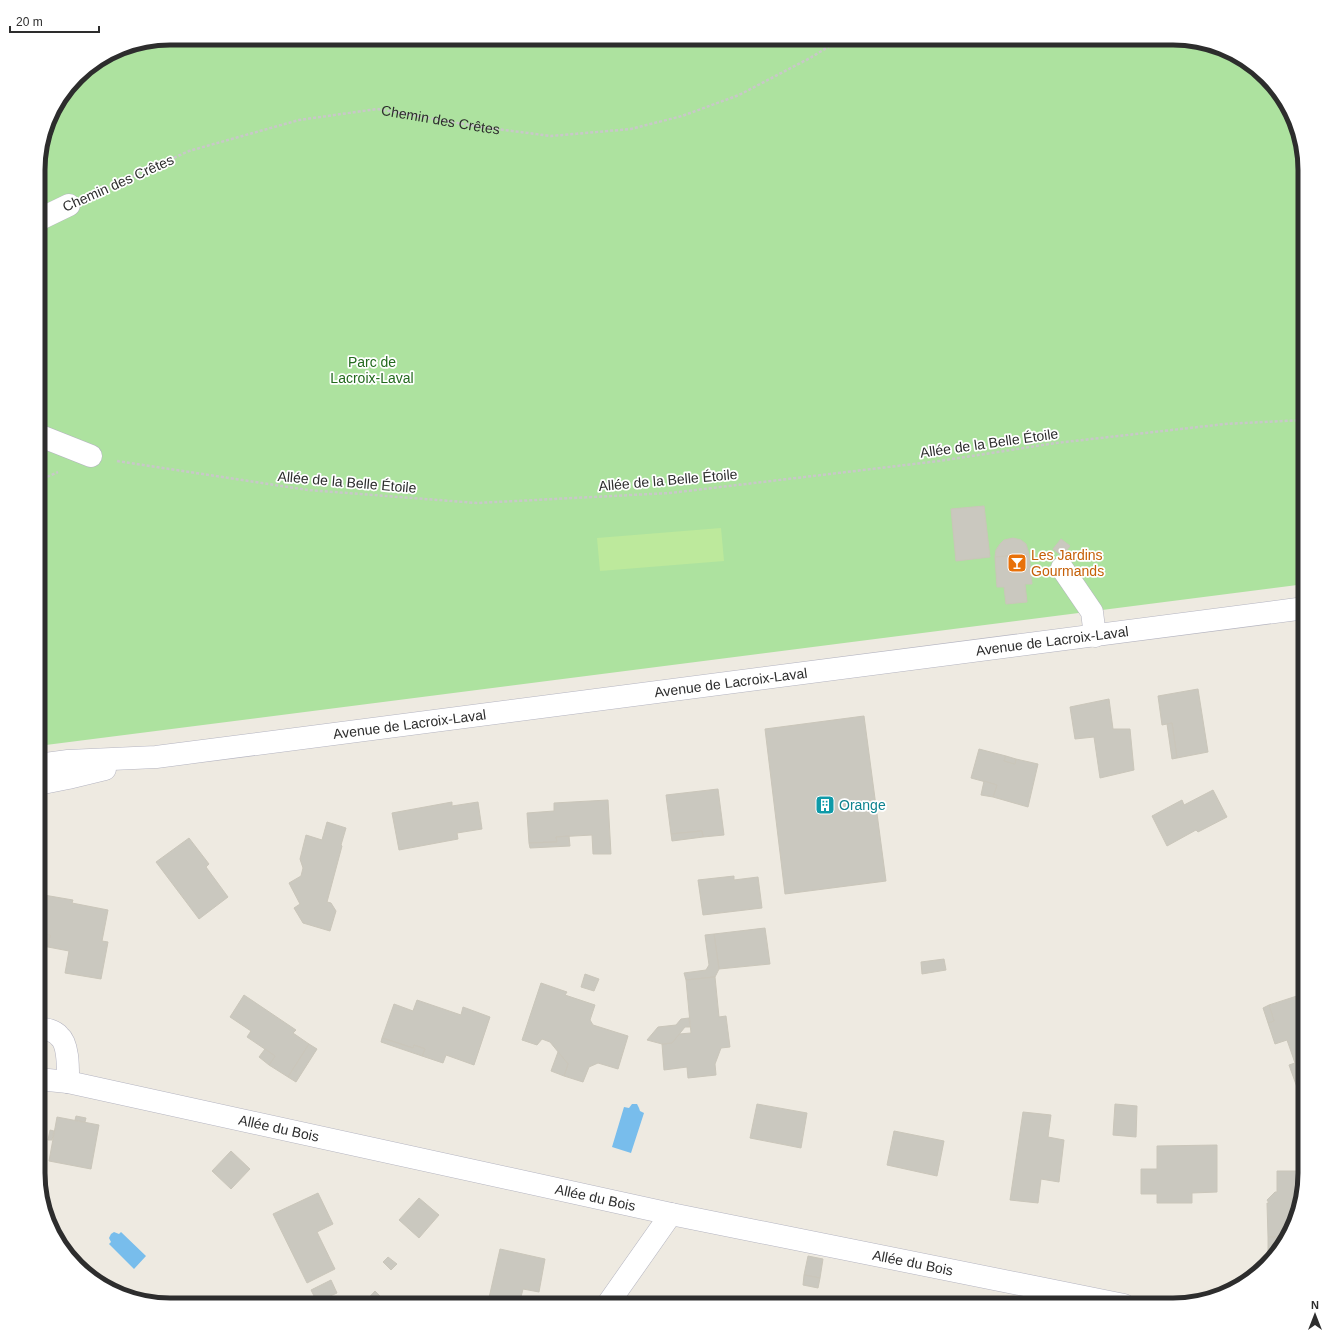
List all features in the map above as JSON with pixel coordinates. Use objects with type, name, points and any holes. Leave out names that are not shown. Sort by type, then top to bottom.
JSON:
[{"type":"street","name":"Chemin des Crêtes","points":[[45,217],[69,205]]},
{"type":"street","points":[[45,438],[91,456]]},
{"type":"street","points":[[1062,568],[1092,612],[1095,636]]},
{"type":"street","name":"Avenue de Lacroix-Laval","points":[[45,764],[156,757],[1298,609]]},
{"type":"street","name":"Avenue de Lacroix-Laval","points":[[45,783],[156,757]]},
{"type":"street","points":[[45,1029],[60,1036],[67,1052],[68,1082]]},
{"type":"street","name":"Allée du Bois","points":[[45,1079],[68,1082],[671,1214],[1089,1298]]},
{"type":"street","points":[[612,1298],[671,1214]]},
{"type":"path","name":"Chemin des Crêtes","points":[[69,205],[189,151],[299,120],[369,110],[377,109],[481,127],[551,136],[631,129],[682,116],[739,95],[810,58],[831,45]]},
{"type":"path","name":"Allée de la Belle Étoile","points":[[91,456],[178,471],[308,490],[477,503],[670,493],[939,461],[1063,442],[1225,424],[1298,420]]},
{"type":"path","points":[[45,478],[91,456]]},
{"type":"green space","name":"Parc de Lacroix-Laval","points":[[1181,45],[1205,49],[1235,62],[1249,71],[1267,88],[1285,115],[1294,138],[1297,154],[1298,585],[45,745],[45,162],[49,138],[58,115],[66,101],[88,76],[101,66],[122,55],[138,49],[154,46]]},
{"type":"green space","points":[[721,528],[724,561],[600,571],[597,538]]},
{"type":"water","points":[[632,1104],[637,1104],[640,1111],[644,1113],[631,1153],[612,1147],[624,1107],[629,1108]]},
{"type":"water","points":[[114,1232],[119,1234],[121,1232],[146,1256],[134,1269],[109,1244],[111,1242],[109,1238]]},
{"type":"building","points":[[984,506],[990,557],[956,561],[951,509]]},
{"type":"building","points":[[1013,538],[1021,540],[1026,544],[1029,554],[995,557],[996,550],[1000,544],[1004,540]]},
{"type":"building","points":[[1061,539],[1070,546],[1062,556],[1053,549]]},
{"type":"building","points":[[1029,554],[1032,584],[1025,584],[1027,602],[1006,604],[1004,587],[997,587],[995,557]]},
{"type":"building","points":[[1198,689],[1208,752],[1177,758],[1172,723],[1162,725],[1158,696]]},
{"type":"building","points":[[1109,699],[1113,729],[1130,729],[1134,770],[1100,778],[1094,737],[1075,739],[1070,707]]},
{"type":"building","name":"Orange","points":[[864,716],[886,881],[785,894],[765,729]]},
{"type":"building","points":[[1172,723],[1177,758],[1172,759],[1167,724]]},
{"type":"building","points":[[979,749],[1006,756],[1004,761],[1015,764],[1016,759],[1038,764],[1028,807],[993,797],[997,785],[971,778]]},
{"type":"building","points":[[1006,756],[1016,759],[1015,764],[1004,761]]},
{"type":"building","points":[[984,781],[997,785],[993,797],[981,795]]},
{"type":"building","points":[[718,789],[724,835],[703,837],[702,831],[671,834],[666,795]]},
{"type":"building","points":[[1213,790],[1227,817],[1198,832],[1196,830],[1167,846],[1152,816],[1182,800],[1184,805]]},
{"type":"building","points":[[608,800],[611,854],[593,854],[592,835],[556,837],[557,842],[529,843],[527,813],[554,811],[554,803]]},
{"type":"building","points":[[452,802],[452,806],[478,802],[482,829],[457,833],[458,839],[399,850],[392,813]]},
{"type":"building","points":[[327,822],[346,828],[327,902],[331,903],[336,911],[330,931],[303,923],[294,908],[300,904],[289,883],[301,876],[303,868],[300,859],[306,835],[322,840]]},
{"type":"building","points":[[702,831],[703,837],[672,841],[671,834]]},
{"type":"building","points":[[569,836],[570,846],[530,848],[529,843],[557,842],[556,837]]},
{"type":"building","points":[[189,838],[209,864],[206,867],[228,897],[199,919],[156,862]]},
{"type":"building","points":[[734,876],[734,880],[758,877],[762,908],[703,915],[698,880]]},
{"type":"building","points":[[45,895],[73,900],[72,903],[108,910],[102,941],[108,942],[101,979],[65,973],[69,951],[48,947],[50,935],[45,934]]},
{"type":"building","points":[[765,928],[770,964],[719,969],[714,934]]},
{"type":"building","points":[[45,934],[50,935],[48,947],[45,947]]},
{"type":"building","points":[[714,934],[719,969],[715,977],[686,980],[684,973],[706,970],[709,965],[705,935]]},
{"type":"building","points":[[944,959],[946,970],[922,974],[921,962]]},
{"type":"building","points":[[585,974],[599,979],[594,991],[581,987]]},
{"type":"building","points":[[715,977],[719,1017],[726,1016],[730,1047],[721,1048],[715,1064],[716,1075],[688,1078],[687,1067],[664,1070],[662,1044],[672,1043],[679,1034],[691,1033],[686,980]]},
{"type":"building","points":[[541,983],[567,992],[565,995],[595,1005],[590,1020],[593,1025],[628,1036],[618,1069],[598,1063],[589,1067],[583,1082],[564,1076],[568,1064],[550,1042],[542,1039],[537,1045],[522,1040]]},
{"type":"building","points":[[244,995],[296,1030],[293,1033],[309,1044],[288,1077],[269,1065],[275,1056],[247,1037],[251,1031],[230,1017]]},
{"type":"building","points":[[1298,996],[1298,1090],[1289,1065],[1295,1063],[1287,1040],[1275,1044],[1268,1023],[1274,1021],[1269,1005]]},
{"type":"building","points":[[417,1000],[461,1015],[463,1007],[490,1017],[474,1065],[446,1055],[443,1063],[422,1056],[425,1049],[414,1045],[413,1048],[382,1038],[394,1004],[413,1011]]},
{"type":"building","points":[[1269,1005],[1274,1021],[1268,1023],[1263,1008]]},
{"type":"building","points":[[689,1018],[690,1027],[685,1027],[672,1043],[662,1044],[647,1040],[658,1027],[676,1025],[681,1019]]},
{"type":"building","points":[[382,1038],[413,1048],[414,1045],[425,1049],[422,1056],[381,1042]]},
{"type":"building","points":[[309,1044],[317,1049],[296,1082],[288,1077]]},
{"type":"building","points":[[265,1049],[275,1056],[269,1065],[259,1057]]},
{"type":"building","points":[[558,1052],[568,1064],[564,1076],[551,1071]]},
{"type":"building","points":[[757,1104],[807,1113],[801,1148],[750,1138]]},
{"type":"building","points":[[1115,1104],[1137,1106],[1136,1137],[1113,1135]]},
{"type":"building","points":[[1023,1112],[1051,1115],[1048,1137],[1064,1140],[1059,1182],[1041,1179],[1038,1203],[1010,1200]]},
{"type":"building","points":[[76,1116],[86,1118],[85,1122],[75,1120]]},
{"type":"building","points":[[57,1117],[99,1125],[91,1169],[49,1161]]},
{"type":"building","points":[[50,1130],[54,1131],[52,1140],[48,1140]]},
{"type":"building","points":[[894,1131],[944,1141],[937,1176],[887,1165]]},
{"type":"building","points":[[1217,1145],[1217,1192],[1192,1193],[1192,1203],[1157,1203],[1157,1194],[1141,1194],[1141,1169],[1157,1169],[1157,1146]]},
{"type":"building","points":[[231,1151],[250,1169],[231,1189],[212,1171]]},
{"type":"building","points":[[1277,1171],[1298,1171],[1296,1197],[1285,1228],[1280,1237],[1268,1237],[1267,1203],[1269,1203],[1267,1200],[1275,1192],[1277,1192]]},
{"type":"building","points":[[318,1193],[333,1224],[317,1232],[335,1269],[307,1283],[273,1214]]},
{"type":"building","points":[[419,1198],[439,1215],[419,1238],[399,1220]]},
{"type":"building","points":[[1268,1237],[1280,1237],[1277,1242],[1268,1254]]},
{"type":"building","points":[[500,1249],[545,1259],[539,1292],[523,1289],[521,1298],[489,1298]]},
{"type":"building","points":[[808,1256],[823,1259],[820,1278],[804,1275]]},
{"type":"building","points":[[388,1257],[397,1264],[391,1270],[383,1262]]},
{"type":"building","points":[[804,1275],[820,1278],[818,1288],[803,1285]]},
{"type":"building","points":[[331,1280],[337,1293],[326,1298],[315,1298],[311,1290]]},
{"type":"building","points":[[375,1291],[380,1296],[378,1298],[368,1298]]},
{"type":"place","name":"Les Jardins Gourmands","points":[[1017,563]]},
{"type":"place","name":"Orange","points":[[825,805]]}]
